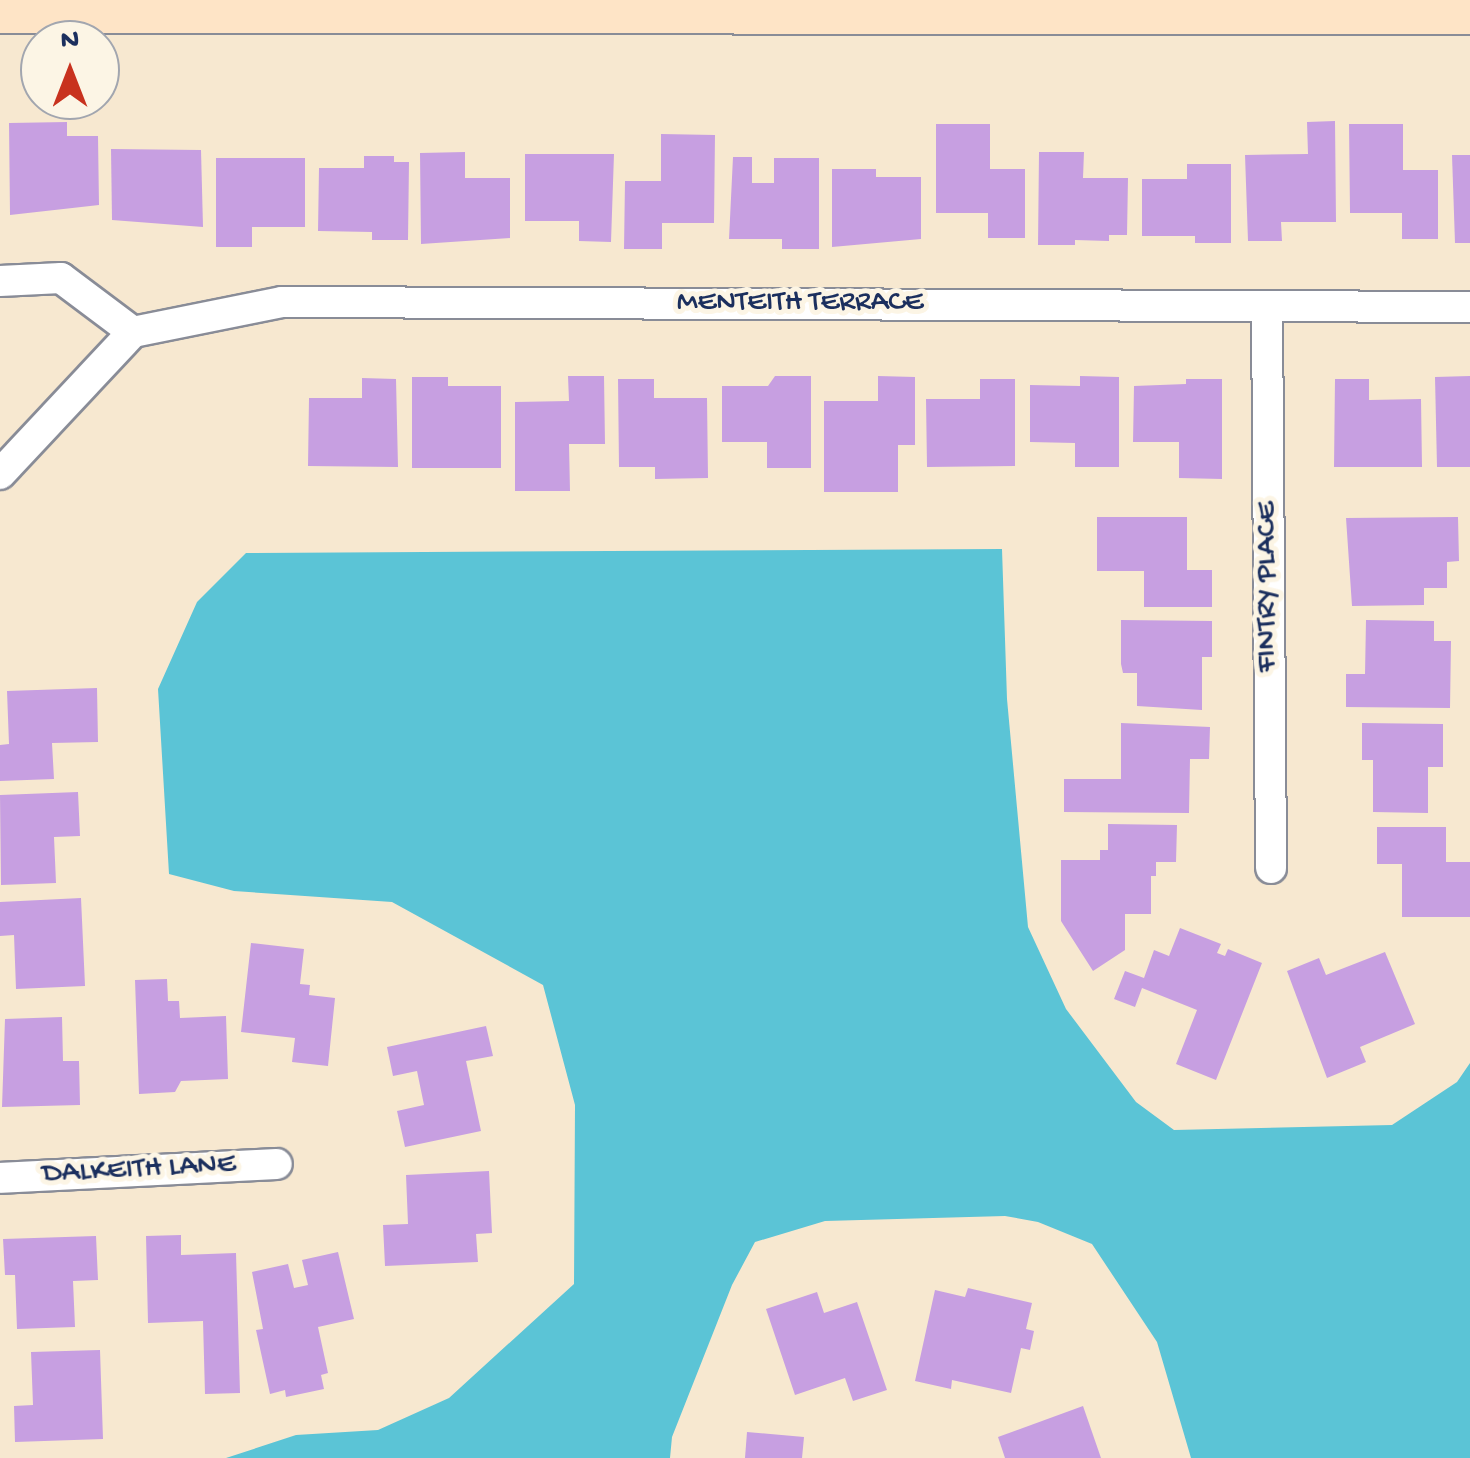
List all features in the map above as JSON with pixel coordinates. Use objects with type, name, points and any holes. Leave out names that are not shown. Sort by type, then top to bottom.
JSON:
[{"type":"main road","points":[[0,12],[1470,12]]},
{"type":"street","points":[[0,280],[61,278],[133,332],[0,474]]},
{"type":"street","name":"MENTEITH TERRACE","points":[[133,332],[282,302],[1470,307]]},
{"type":"street","name":"FINTRY PLACE","points":[[1267,307],[1271,868]]},
{"type":"street","name":"DALKEITH LANE","points":[[0,1178],[277,1164]]},
{"type":"water","points":[[1002,549],[1007,699],[1028,927],[1066,1009],[1136,1102],[1174,1130],[1392,1125],[1457,1082],[1470,1063],[1470,1458],[1191,1458],[1157,1342],[1092,1244],[1038,1222],[1005,1216],[825,1221],[755,1242],[732,1285],[672,1437],[670,1458],[226,1458],[296,1435],[378,1430],[449,1398],[574,1284],[575,1105],[543,985],[392,902],[234,891],[169,874],[158,689],[197,602],[246,553]]},
{"type":"building","points":[[1335,121],[1336,222],[1281,222],[1282,241],[1248,241],[1245,155],[1308,154],[1307,122]]},
{"type":"building","points":[[67,122],[67,136],[98,136],[99,205],[10,215],[9,123]]},
{"type":"building","points":[[936,124],[990,124],[990,169],[1025,169],[1025,238],[988,238],[988,213],[936,213]]},
{"type":"building","points":[[1349,124],[1403,124],[1403,170],[1438,170],[1438,239],[1402,239],[1402,213],[1350,213]]},
{"type":"building","points":[[661,134],[715,135],[714,223],[662,223],[662,249],[624,249],[625,181],[661,181]]},
{"type":"building","points":[[111,149],[201,150],[203,227],[112,220]]},
{"type":"building","points":[[465,152],[465,178],[510,178],[510,238],[421,244],[420,153]]},
{"type":"building","points":[[1039,152],[1084,152],[1083,178],[1128,178],[1127,235],[1109,235],[1109,241],[1075,240],[1075,245],[1038,245]]},
{"type":"building","points":[[525,154],[614,154],[611,242],[579,241],[579,221],[525,221]]},
{"type":"building","points":[[1452,155],[1470,155],[1470,243],[1455,243]]},
{"type":"building","points":[[364,156],[394,156],[394,162],[409,162],[408,240],[372,240],[372,232],[318,231],[319,168],[364,168]]},
{"type":"building","points":[[733,157],[752,157],[752,183],[774,183],[774,158],[819,158],[819,249],[782,249],[782,239],[729,239]]},
{"type":"building","points":[[216,158],[305,158],[305,227],[252,227],[252,247],[216,247]]},
{"type":"building","points":[[1187,164],[1231,164],[1231,243],[1195,243],[1195,236],[1142,236],[1142,179],[1187,179]]},
{"type":"building","points":[[832,169],[876,169],[876,177],[921,177],[921,239],[832,247]]},
{"type":"building","points":[[568,376],[604,376],[605,444],[569,444],[570,491],[515,491],[515,402],[569,401]]},
{"type":"building","points":[[775,376],[811,376],[811,468],[767,468],[767,442],[722,442],[722,386],[768,386]]},
{"type":"building","points":[[878,376],[915,377],[915,445],[898,445],[898,492],[824,492],[824,401],[878,401]]},
{"type":"building","points":[[1080,376],[1119,377],[1119,467],[1075,467],[1075,443],[1030,442],[1030,385],[1080,386]]},
{"type":"building","points":[[1470,376],[1470,467],[1437,467],[1435,377]]},
{"type":"building","points":[[412,377],[448,377],[448,386],[501,386],[501,468],[412,468]]},
{"type":"building","points":[[362,378],[396,379],[398,467],[308,466],[309,398],[362,398]]},
{"type":"building","points":[[618,379],[654,379],[654,398],[707,398],[708,478],[655,479],[655,467],[619,467]]},
{"type":"building","points":[[980,379],[1015,379],[1015,466],[927,467],[926,399],[980,399]]},
{"type":"building","points":[[1186,379],[1222,379],[1222,479],[1179,478],[1179,442],[1133,442],[1134,386],[1186,384]]},
{"type":"building","points":[[1335,379],[1369,379],[1369,400],[1421,399],[1422,467],[1334,467]]},
{"type":"building","points":[[1097,517],[1187,517],[1187,570],[1212,570],[1212,607],[1144,607],[1144,571],[1097,571]]},
{"type":"building","points":[[1458,517],[1459,561],[1447,562],[1447,588],[1424,588],[1424,605],[1352,606],[1346,518]]},
{"type":"building","points":[[1121,620],[1212,621],[1212,657],[1202,657],[1202,710],[1137,706],[1137,673],[1123,673],[1121,664]]},
{"type":"building","points":[[1366,620],[1434,621],[1434,641],[1451,641],[1450,708],[1346,707],[1346,674],[1365,674]]},
{"type":"building","points":[[97,688],[98,742],[52,743],[54,779],[0,781],[0,745],[9,744],[7,691]]},
{"type":"building","points":[[1121,723],[1210,727],[1209,759],[1190,759],[1189,813],[1064,812],[1064,779],[1121,779]]},
{"type":"building","points":[[1362,723],[1443,724],[1443,767],[1428,767],[1428,813],[1373,812],[1373,760],[1362,760]]},
{"type":"building","points":[[78,792],[80,836],[54,837],[56,883],[1,885],[0,795]]},
{"type":"building","points":[[1108,824],[1177,825],[1176,862],[1156,862],[1156,876],[1151,876],[1151,914],[1125,914],[1125,950],[1093,971],[1061,921],[1061,860],[1100,860],[1100,850],[1108,850]]},
{"type":"building","points":[[1377,827],[1446,827],[1446,862],[1470,862],[1470,917],[1402,917],[1402,864],[1377,864]]},
{"type":"building","points":[[81,898],[85,986],[16,989],[14,935],[0,936],[0,902]]},
{"type":"building","points":[[1180,928],[1221,944],[1217,953],[1225,956],[1228,949],[1262,963],[1216,1080],[1176,1064],[1197,1010],[1142,988],[1135,1007],[1114,999],[1125,971],[1144,978],[1154,950],[1169,956]]},
{"type":"building","points":[[251,943],[304,949],[300,984],[310,985],[309,995],[335,998],[328,1066],[292,1062],[295,1038],[241,1032]]},
{"type":"building","points":[[1385,952],[1415,1024],[1360,1047],[1366,1062],[1327,1078],[1287,971],[1319,958],[1326,975]]},
{"type":"building","points":[[167,979],[168,1001],[179,1001],[180,1018],[226,1016],[228,1079],[181,1081],[175,1092],[139,1094],[135,980]]},
{"type":"building","points":[[62,1017],[63,1061],[79,1061],[80,1105],[2,1107],[5,1019]]},
{"type":"building","points":[[486,1026],[493,1056],[466,1061],[481,1131],[405,1147],[397,1111],[424,1105],[417,1071],[393,1076],[387,1047]]},
{"type":"building","points":[[489,1171],[492,1233],[476,1234],[478,1262],[385,1266],[383,1225],[408,1224],[406,1175]]},
{"type":"building","points":[[181,1235],[181,1255],[236,1253],[240,1393],[205,1394],[203,1321],[148,1323],[146,1236]]},
{"type":"building","points":[[96,1236],[98,1280],[73,1281],[75,1327],[17,1329],[15,1275],[5,1275],[3,1239]]},
{"type":"building","points":[[338,1252],[354,1319],[318,1327],[328,1373],[321,1375],[324,1389],[286,1397],[285,1390],[270,1394],[256,1330],[263,1329],[252,1272],[288,1264],[294,1288],[308,1285],[302,1260]]},
{"type":"building","points":[[968,1288],[1032,1303],[1026,1329],[1034,1331],[1030,1350],[1021,1348],[1011,1393],[952,1380],[951,1389],[915,1381],[935,1290],[965,1297]]},
{"type":"building","points":[[817,1292],[824,1313],[857,1302],[887,1390],[853,1401],[845,1378],[795,1395],[766,1309]]},
{"type":"building","points":[[100,1350],[103,1439],[15,1442],[14,1406],[33,1405],[31,1352]]},
{"type":"building","points":[[1083,1406],[1101,1458],[1005,1458],[998,1437]]},
{"type":"building","points":[[747,1432],[804,1437],[802,1458],[745,1458]]}]
